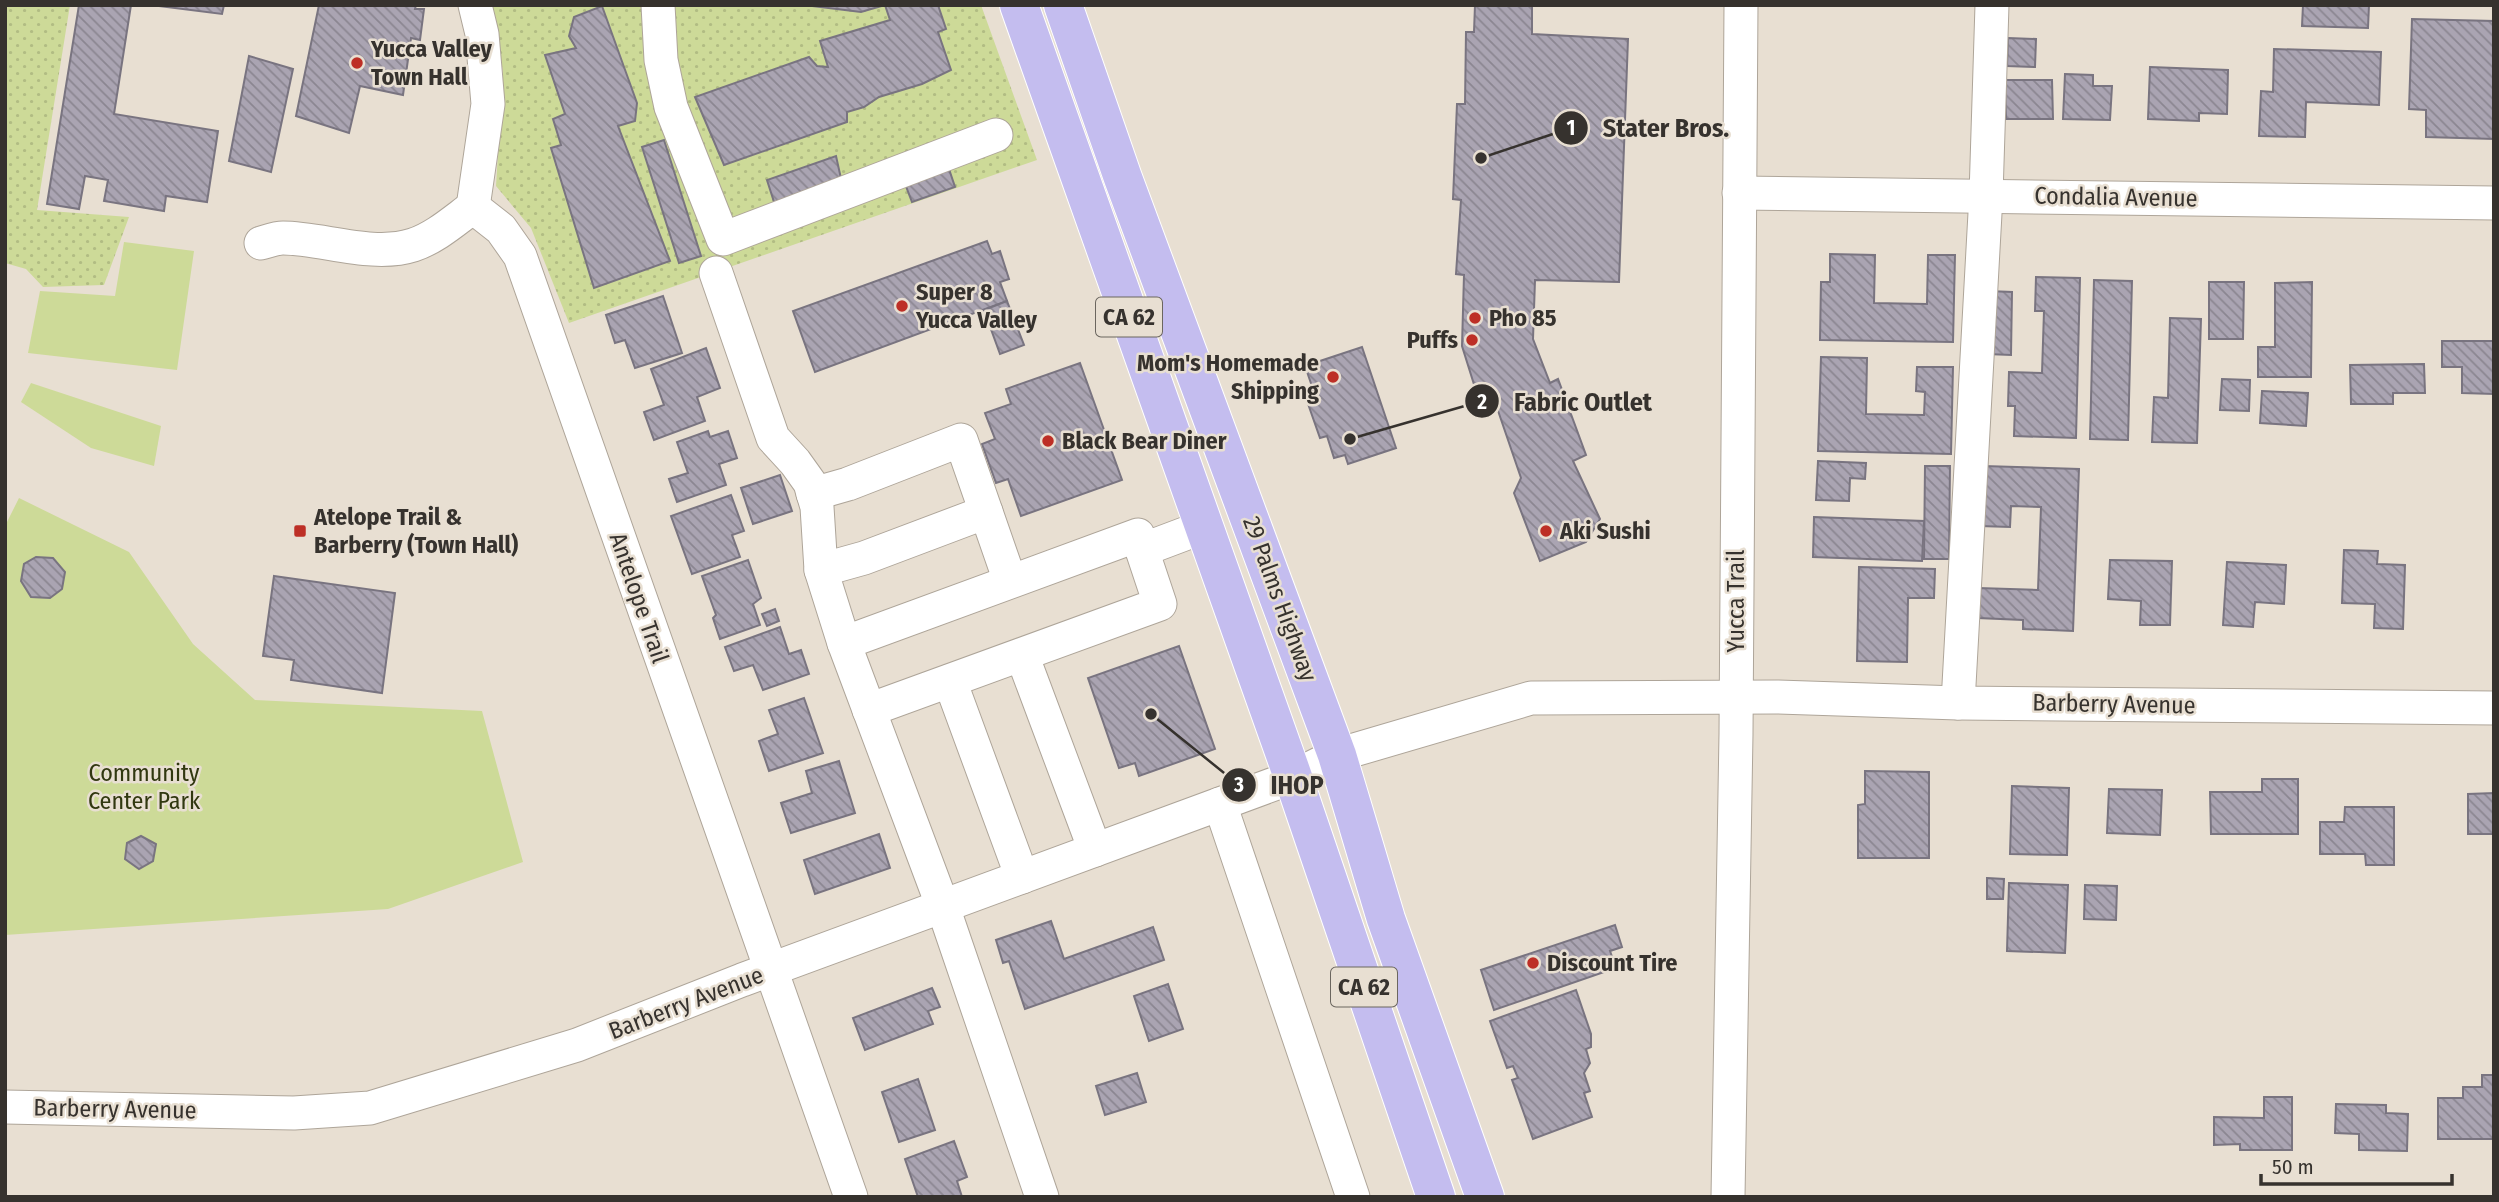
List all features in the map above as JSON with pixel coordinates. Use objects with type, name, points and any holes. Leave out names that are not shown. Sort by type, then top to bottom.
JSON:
[{"type":"main road","name":"29 Palms Highway","points":[[1019,5],[1293,777],[1436,1197]]},
{"type":"main road","name":"29 Palms Highway","points":[[1063,5],[1123,178],[1337,755],[1386,919],[1485,1197]]},
{"type":"street","points":[[261,243],[282,238],[336,246],[383,249],[413,245],[440,231],[473,207],[488,104],[482,34],[475,5]]},
{"type":"street","points":[[658,5],[661,60],[671,107],[723,239],[996,135]]},
{"type":"street","name":"Yucca Trail","points":[[1728,1197],[1741,5]]},
{"type":"street","points":[[1958,703],[1986,195],[1992,5]]},
{"type":"street","name":"Condalia Avenue","points":[[1739,193],[2494,203]]},
{"type":"street","name":"Antelope Trail","points":[[473,207],[501,229],[520,256],[850,1197]]},
{"type":"street","points":[[716,273],[773,438],[810,483],[817,508],[821,570],[844,643],[943,907],[1042,1197]]},
{"type":"street","points":[[813,494],[848,484],[961,440],[1010,581]]},
{"type":"street","points":[[821,570],[864,558],[986,512]]},
{"type":"street","points":[[1142,550],[1203,527]]},
{"type":"street","points":[[844,643],[1138,535],[1160,604],[869,710]]},
{"type":"street","points":[[1022,654],[1095,850]]},
{"type":"street","points":[[950,681],[1022,877]]},
{"type":"street","name":"Barberry Avenue","points":[[5,1107],[294,1113],[370,1108],[577,1045],[1293,777],[1337,755],[1531,698],[1778,697],[1958,703],[2494,708]]},
{"type":"street","points":[[1220,804],[1353,1197]]},
{"type":"green space","points":[[5,5],[70,5],[37,210],[129,217],[104,285],[43,287],[26,269],[5,263]]},
{"type":"green space","points":[[492,5],[981,5],[1037,160],[569,323],[531,228],[496,186],[503,72]]},
{"type":"green space","points":[[124,242],[194,251],[177,370],[28,353],[40,291],[115,296]]},
{"type":"green space","points":[[31,383],[161,426],[154,466],[91,448],[21,402]]},
{"type":"green space","name":"Community Center Park","points":[[19,498],[129,552],[193,644],[255,700],[482,711],[523,862],[388,909],[5,935],[5,526]]},
{"type":"building","points":[[79,5],[131,5],[114,114],[218,131],[207,202],[166,196],[164,211],[104,201],[108,180],[85,176],[79,209],[47,204]]},
{"type":"building","points":[[151,5],[224,5],[222,14]]},
{"type":"building","name":"Yucca Valley Town Hall","points":[[319,5],[416,5],[415,9],[424,9],[420,40],[411,38],[403,95],[360,86],[349,133],[296,116]]},
{"type":"building","points":[[804,5],[885,5],[861,12]]},
{"type":"building","points":[[885,5],[938,5],[946,29],[938,32],[951,70],[922,84],[879,97],[864,107],[847,112],[847,122],[724,165],[695,97],[809,57],[817,66],[828,67],[820,41],[890,20]]},
{"type":"building","points":[[1475,5],[1532,5],[1532,34],[1628,39],[1619,282],[1535,280],[1533,339],[1550,383],[1558,379],[1586,455],[1573,461],[1600,519],[1586,542],[1540,561],[1514,493],[1521,478],[1494,399],[1477,394],[1462,346],[1464,275],[1456,274],[1461,200],[1453,199],[1457,104],[1465,104],[1466,32],[1474,32]]},
{"type":"building","points":[[2303,5],[2369,5],[2368,28],[2302,26]]},
{"type":"building","points":[[602,6],[637,103],[635,121],[618,126],[670,261],[594,288],[551,148],[561,145],[553,119],[565,114],[545,55],[576,48],[569,36],[574,17]]},
{"type":"building","points":[[2412,19],[2494,21],[2494,139],[2426,137],[2426,110],[2409,109]]},
{"type":"building","points":[[2008,38],[2036,39],[2035,67],[2007,66]]},
{"type":"building","points":[[2274,49],[2381,52],[2379,105],[2306,102],[2305,137],[2259,136],[2261,91],[2273,92]]},
{"type":"building","points":[[249,56],[293,69],[271,172],[229,161]]},
{"type":"building","points":[[2150,67],[2228,70],[2227,114],[2199,113],[2199,121],[2148,119]]},
{"type":"building","points":[[2065,74],[2093,75],[2093,86],[2112,86],[2110,120],[2063,119]]},
{"type":"building","points":[[2005,80],[2052,80],[2053,119],[2006,119]]},
{"type":"building","points":[[664,140],[701,256],[679,263],[642,147]]},
{"type":"building","points":[[836,156],[842,183],[775,205],[767,180]]},
{"type":"building","points":[[948,166],[955,187],[912,202],[904,181]]},
{"type":"building","name":"Super 8 Yucca Valley","points":[[987,241],[992,254],[1000,251],[1009,279],[1000,282],[1007,301],[815,372],[793,311]]},
{"type":"building","points":[[1830,254],[1875,255],[1874,303],[1927,304],[1928,255],[1955,255],[1953,342],[1820,340],[1821,282],[1830,282]]},
{"type":"building","points":[[2036,277],[2080,278],[2076,438],[2014,436],[2015,406],[2008,406],[2009,372],[2042,373],[2044,311],[2035,311]]},
{"type":"building","points":[[2094,280],[2132,281],[2128,440],[2090,439]]},
{"type":"building","points":[[2209,282],[2244,282],[2243,339],[2209,339]]},
{"type":"building","points":[[2312,282],[2311,377],[2258,377],[2258,347],[2275,347],[2275,283]]},
{"type":"building","points":[[1988,291],[2012,292],[2011,355],[1987,354]]},
{"type":"building","points":[[663,296],[682,353],[635,368],[625,340],[615,343],[606,315]]},
{"type":"building","points":[[1007,301],[1024,345],[1000,354],[984,310]]},
{"type":"building","points":[[2170,318],[2201,319],[2197,443],[2152,442],[2154,397],[2168,398]]},
{"type":"building","points":[[2442,341],[2494,341],[2494,394],[2462,393],[2462,367],[2442,367]]},
{"type":"building","points":[[1362,347],[1396,448],[1348,464],[1345,455],[1334,458],[1327,436],[1320,438],[1307,401],[1316,398],[1305,366]]},
{"type":"building","points":[[706,348],[720,388],[697,397],[705,421],[654,440],[644,412],[664,405],[651,369]]},
{"type":"building","points":[[1821,357],[1867,358],[1866,414],[1924,415],[1925,392],[1916,391],[1917,367],[1953,367],[1951,454],[1818,451]]},
{"type":"building","name":"Black Bear Diner","points":[[1080,363],[1122,480],[1021,516],[1008,479],[996,483],[982,444],[995,439],[985,413],[1011,404],[1006,389]]},
{"type":"building","points":[[2424,364],[2425,393],[2393,393],[2393,404],[2351,404],[2350,365]]},
{"type":"building","points":[[2222,379],[2250,380],[2249,411],[2220,410]]},
{"type":"building","points":[[2262,391],[2308,393],[2306,426],[2260,423]]},
{"type":"building","points":[[708,431],[710,437],[728,431],[737,458],[719,464],[726,485],[677,502],[669,479],[688,473],[677,442]]},
{"type":"building","points":[[1818,461],[1866,463],[1865,479],[1850,478],[1849,501],[1816,500]]},
{"type":"building","points":[[1925,466],[1950,466],[1949,559],[1924,559]]},
{"type":"building","points":[[1983,466],[2079,469],[2073,631],[2023,629],[2023,620],[1978,618],[1979,588],[2038,590],[2041,507],[2011,506],[2010,527],[1980,526]]},
{"type":"building","points":[[780,475],[792,511],[753,524],[741,488]]},
{"type":"building","points":[[731,495],[744,531],[732,535],[740,557],[692,574],[671,516]]},
{"type":"building","points":[[1814,517],[1924,521],[1922,561],[1813,557]]},
{"type":"building","points":[[2344,550],[2378,551],[2377,564],[2405,565],[2403,629],[2374,628],[2375,604],[2342,603]]},
{"type":"building","points":[[36,557],[53,558],[65,572],[62,589],[50,598],[31,597],[21,581],[24,564]]},
{"type":"building","points":[[748,560],[761,598],[753,604],[760,625],[720,639],[713,618],[716,615],[702,576]]},
{"type":"building","points":[[2110,560],[2172,561],[2170,625],[2140,625],[2141,601],[2108,599]]},
{"type":"building","points":[[2227,562],[2286,565],[2284,604],[2255,602],[2253,627],[2223,625]]},
{"type":"building","points":[[1859,567],[1935,569],[1934,598],[1908,598],[1907,662],[1857,661]]},
{"type":"building","points":[[274,576],[395,593],[382,693],[291,680],[294,660],[263,656]]},
{"type":"building","points":[[775,609],[779,621],[767,626],[762,614]]},
{"type":"building","points":[[780,627],[789,654],[801,650],[809,674],[763,690],[753,665],[734,671],[725,647]]},
{"type":"building","points":[[1179,646],[1215,749],[1139,776],[1135,763],[1119,768],[1088,678]]},
{"type":"building","points":[[804,698],[823,753],[769,771],[759,741],[778,734],[769,710]]},
{"type":"building","points":[[839,761],[855,813],[791,833],[781,803],[812,793],[806,771]]},
{"type":"building","points":[[1865,771],[1929,772],[1929,858],[1858,858],[1858,805],[1865,804]]},
{"type":"building","points":[[2262,779],[2298,779],[2298,834],[2211,834],[2210,792],[2262,792]]},
{"type":"building","points":[[2012,786],[2069,788],[2067,855],[2010,854]]},
{"type":"building","points":[[2109,789],[2162,790],[2160,835],[2107,833]]},
{"type":"building","points":[[2494,793],[2494,834],[2468,834],[2468,794]]},
{"type":"building","points":[[2345,807],[2394,807],[2394,865],[2366,865],[2365,854],[2320,854],[2320,822],[2344,822]]},
{"type":"building","points":[[879,834],[890,868],[815,894],[804,860]]},
{"type":"building","points":[[141,836],[156,844],[153,861],[139,869],[125,859],[127,843]]},
{"type":"building","points":[[1987,878],[2004,879],[2003,899],[1987,899]]},
{"type":"building","points":[[2009,883],[2068,885],[2065,953],[2007,951]]},
{"type":"building","points":[[2085,885],[2117,886],[2116,920],[2084,919]]},
{"type":"building","points":[[1051,921],[1064,959],[1153,927],[1164,960],[1025,1009],[1009,961],[1003,963],[996,940]]},
{"type":"building","points":[[1615,925],[1622,947],[1610,951],[1616,968],[1494,1010],[1481,970]]},
{"type":"building","points":[[1168,984],[1183,1029],[1149,1041],[1134,996]]},
{"type":"building","points":[[932,988],[940,1007],[928,1011],[933,1024],[865,1050],[853,1018]]},
{"type":"building","points":[[1576,990],[1591,1034],[1591,1047],[1586,1049],[1590,1063],[1584,1073],[1590,1091],[1584,1093],[1592,1117],[1533,1139],[1512,1080],[1518,1078],[1513,1066],[1507,1068],[1490,1021]]},
{"type":"building","points":[[1137,1073],[1146,1102],[1105,1115],[1096,1086]]},
{"type":"building","points":[[2482,1075],[2494,1075],[2494,1139],[2438,1139],[2438,1098],[2463,1098],[2463,1087],[2482,1087]]},
{"type":"building","points":[[918,1079],[935,1130],[899,1142],[882,1092]]},
{"type":"building","points":[[2264,1097],[2292,1097],[2292,1150],[2240,1150],[2240,1144],[2214,1145],[2214,1117],[2264,1118]]},
{"type":"building","points":[[2336,1104],[2386,1105],[2386,1113],[2408,1114],[2407,1151],[2359,1150],[2359,1134],[2335,1133]]},
{"type":"building","points":[[954,1141],[967,1177],[957,1181],[962,1197],[918,1197],[905,1159]]},
{"type":"place","name":"Yucca Valley Town Hall","points":[[357,63]]},
{"type":"place","name":"Stater Bros.","points":[[1481,158]]},
{"type":"place","name":"Super 8 Yucca Valley","points":[[902,306]]},
{"type":"place","name":"Pho 85","points":[[1475,318]]},
{"type":"place","name":"Puffs","points":[[1472,340]]},
{"type":"place","name":"Mom's Homemade Shipping","points":[[1333,377]]},
{"type":"place","name":"Fabric Outlet","points":[[1350,439]]},
{"type":"place","name":"Black Bear Diner","points":[[1048,441]]},
{"type":"place","name":"Atelope Trail & Barberry (Town Hall)","points":[[300,531]]},
{"type":"place","name":"Aki Sushi","points":[[1546,531]]},
{"type":"place","name":"IHOP","points":[[1151,714]]},
{"type":"place","name":"Discount Tire","points":[[1533,963]]}]
